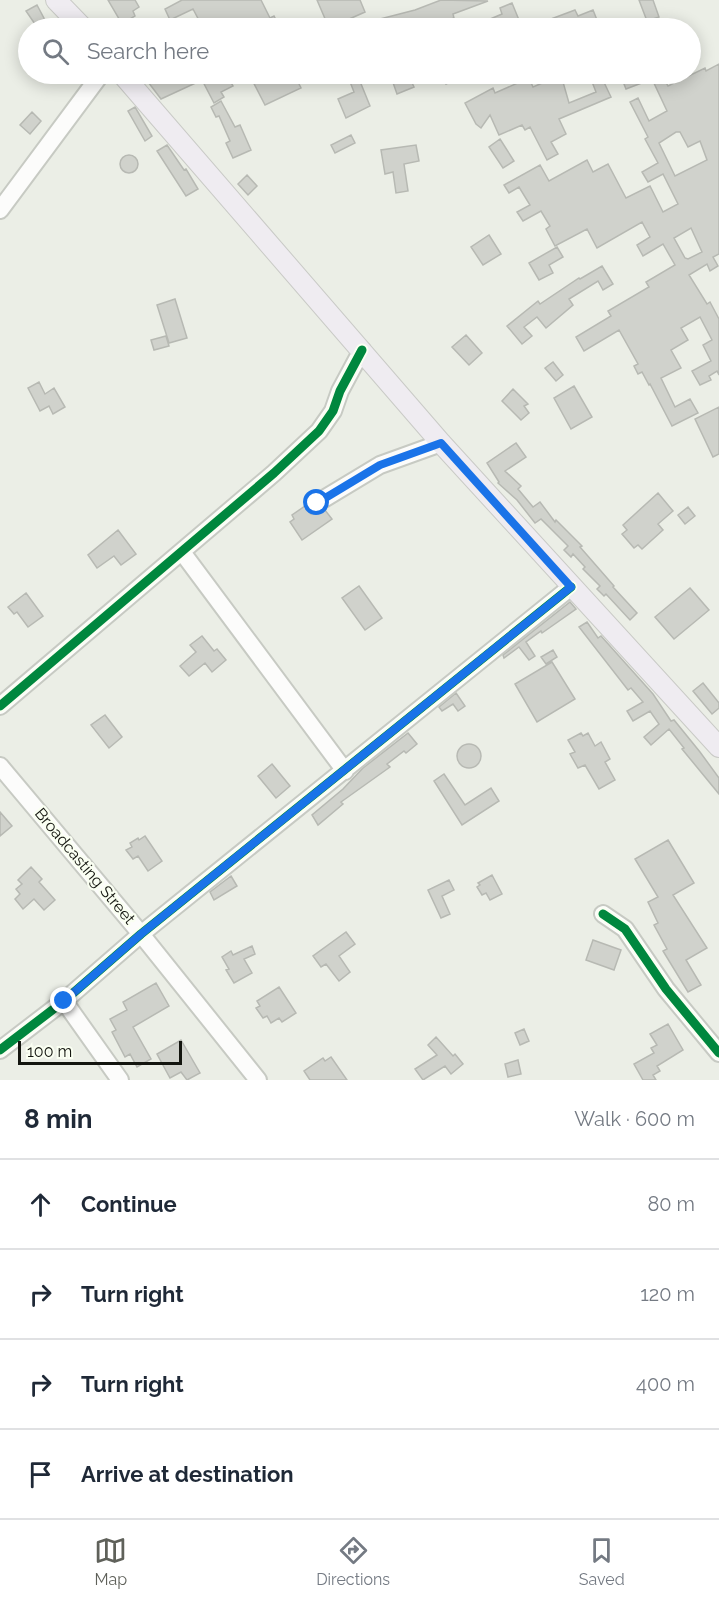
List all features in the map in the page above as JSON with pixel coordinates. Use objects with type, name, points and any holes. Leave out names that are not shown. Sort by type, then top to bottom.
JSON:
[{"type":"main road","points":[[56,0],[73,18]]},
{"type":"main road","points":[[131,84],[441,443],[571,587],[718,744]]},
{"type":"street","points":[[0,210],[94,84]]},
{"type":"street","points":[[0,706],[274,473],[319,431],[333,411],[340,391],[362,350]]},
{"type":"street","points":[[317,503],[380,465],[441,443]]},
{"type":"street","points":[[182,552],[345,771]]},
{"type":"street","points":[[0,1050],[64,1001],[141,934],[571,587]]},
{"type":"street","name":"Broadcasting Street","points":[[0,766],[141,934],[258,1080]]},
{"type":"street","points":[[603,914],[625,929],[666,989],[719,1053]]},
{"type":"street","points":[[64,1001],[115,1077]]},
{"type":"building","points":[[108,0],[135,0],[139,7],[133,11],[135,16],[118,18]]},
{"type":"building","points":[[182,0],[261,0],[270,18],[198,18],[193,9],[169,18],[165,9]]},
{"type":"building","points":[[317,0],[360,0],[365,12],[352,18],[325,18]]},
{"type":"building","points":[[441,0],[488,1],[453,14],[454,18],[384,18]]},
{"type":"building","points":[[639,0],[653,0],[659,17],[646,18]]},
{"type":"building","points":[[512,3],[518,18],[493,18],[502,14],[500,8]]},
{"type":"building","points":[[37,5],[44,18],[31,18],[26,11]]},
{"type":"building","points":[[575,10],[578,16],[593,10],[596,18],[554,18]]},
{"type":"building","points":[[719,64],[719,254],[713,257],[718,266],[710,271],[707,264],[689,275],[707,304],[710,302],[719,319],[719,375],[717,371],[709,376],[711,380],[700,385],[692,371],[711,361],[703,345],[712,340],[700,317],[681,328],[688,340],[671,350],[681,368],[661,378],[675,407],[690,399],[698,413],[672,426],[650,384],[642,372],[638,374],[634,366],[638,364],[619,330],[584,351],[576,337],[611,316],[608,311],[649,287],[646,282],[675,265],[663,244],[643,256],[637,245],[650,237],[642,222],[597,248],[587,229],[555,246],[546,229],[550,226],[541,211],[523,221],[517,212],[530,205],[519,187],[509,193],[504,185],[540,165],[549,181],[587,160],[593,172],[608,164],[626,198],[650,186],[663,212],[678,204],[663,174],[648,182],[642,172],[658,163],[645,139],[648,137],[630,102],[638,98],[649,121],[667,111],[654,84],[667,84],[668,86],[701,84],[701,70],[705,68],[706,71]],"holes":[[[676,132],[680,132],[688,147],[700,141],[707,160],[675,176],[659,143]],[[691,228],[702,252],[688,259],[685,258],[674,238]]]},
{"type":"building","points":[[150,84],[193,84],[161,99]]},
{"type":"building","points":[[204,84],[232,84],[233,86],[221,92],[224,97],[214,103]]},
{"type":"building","points":[[254,84],[299,84],[301,88],[265,105]]},
{"type":"building","points":[[351,84],[361,84],[370,106],[346,118],[338,99],[354,92]]},
{"type":"building","points":[[394,84],[413,84],[414,87],[397,94]]},
{"type":"building","points":[[515,84],[532,84],[533,87],[540,84],[564,84],[569,103],[596,92],[593,84],[605,84],[611,97],[559,119],[566,134],[551,142],[558,154],[547,160],[530,127],[525,130],[522,125],[499,135],[490,115],[481,128],[476,124],[465,103],[493,88],[495,93]]},
{"type":"building","points":[[624,84],[639,84],[626,89]]},
{"type":"building","points":[[221,101],[235,127],[240,125],[251,150],[233,158],[226,143],[230,141],[219,116],[216,117],[211,107]]},
{"type":"building","points":[[135,107],[152,136],[145,141],[128,111]]},
{"type":"building","points":[[32,112],[41,121],[30,134],[20,125]]},
{"type":"building","points":[[351,135],[355,143],[335,153],[331,145]]},
{"type":"building","points":[[500,139],[514,161],[503,168],[489,147]]},
{"type":"building","points":[[167,145],[198,189],[186,196],[157,151]]},
{"type":"building","points":[[416,145],[419,161],[404,164],[408,191],[396,193],[393,172],[385,174],[381,150]]},
{"type":"building","points":[[129,155],[135,158],[138,164],[135,170],[129,173],[123,170],[120,164],[123,158]]},
{"type":"building","points":[[247,175],[257,186],[248,195],[238,184]]},
{"type":"building","points":[[489,235],[501,254],[483,265],[471,247]]},
{"type":"building","points":[[557,247],[563,257],[549,265],[553,273],[539,280],[529,263]]},
{"type":"building","points":[[602,266],[613,284],[603,290],[598,281],[569,299],[573,305],[546,328],[537,317],[524,327],[532,336],[522,344],[507,326],[538,301],[540,304]]},
{"type":"building","points":[[175,299],[187,338],[169,343],[157,305]]},
{"type":"building","points":[[466,335],[482,353],[469,365],[452,347]]},
{"type":"building","points":[[166,336],[169,346],[154,350],[151,340]]},
{"type":"building","points":[[553,362],[563,375],[556,381],[545,368]]},
{"type":"building","points":[[39,382],[45,394],[54,388],[65,407],[53,414],[49,406],[40,411],[28,388]]},
{"type":"building","points":[[574,386],[592,417],[571,429],[554,398]]},
{"type":"building","points":[[513,389],[528,404],[524,406],[529,413],[521,420],[502,401]]},
{"type":"building","points":[[719,407],[719,454],[713,457],[695,419]]},
{"type":"building","points":[[516,443],[526,457],[505,471],[521,486],[518,489],[533,507],[540,502],[555,522],[556,520],[582,546],[580,547],[637,613],[630,620],[606,594],[604,596],[597,589],[600,586],[583,569],[585,567],[573,554],[571,557],[564,550],[568,546],[541,519],[535,523],[517,500],[498,483],[487,463]]},
{"type":"building","points":[[658,493],[673,511],[658,524],[663,530],[642,549],[638,545],[634,548],[622,534],[627,530],[623,525]]},
{"type":"building","points":[[305,506],[311,514],[325,510],[332,519],[302,540],[290,522],[294,519],[292,515]]},
{"type":"building","points":[[688,507],[695,516],[685,524],[678,515]]},
{"type":"building","points":[[118,530],[136,554],[121,565],[114,556],[97,568],[88,555]]},
{"type":"building","points":[[359,586],[382,618],[365,630],[342,598]]},
{"type":"building","points":[[690,588],[709,610],[674,639],[655,617]]},
{"type":"building","points":[[26,593],[43,616],[28,627],[17,612],[14,614],[8,607]]},
{"type":"building","points":[[570,602],[576,609],[526,642],[535,656],[529,660],[519,647],[504,658],[503,655]]},
{"type":"building","points":[[587,622],[598,638],[601,636],[653,694],[671,721],[674,720],[700,752],[719,778],[719,794],[682,749],[684,748],[669,729],[651,745],[644,737],[659,724],[650,711],[633,721],[627,711],[643,702],[631,688],[628,690],[579,627]]},
{"type":"building","points":[[202,636],[214,651],[217,649],[226,660],[212,672],[205,663],[189,676],[180,666],[196,652],[190,645]]},
{"type":"building","points":[[553,650],[557,657],[546,664],[541,657]]},
{"type":"building","points":[[552,662],[575,699],[537,722],[515,684]]},
{"type":"building","points":[[703,683],[719,703],[719,708],[712,714],[693,691]]},
{"type":"building","points":[[456,693],[465,706],[458,711],[453,704],[442,711],[439,707]]},
{"type":"building","points":[[105,715],[122,737],[109,748],[91,725]]},
{"type":"building","points":[[408,733],[417,744],[387,764],[390,767],[341,802],[343,804],[318,825],[312,815],[343,789],[363,768]]},
{"type":"building","points":[[581,733],[583,736],[588,733],[595,746],[601,742],[610,759],[605,762],[615,780],[599,789],[585,765],[578,768],[570,754],[575,752],[568,740]]},
{"type":"building","points":[[469,744],[477,748],[481,756],[477,764],[469,768],[461,764],[457,756],[461,748]]},
{"type":"building","points":[[272,764],[290,786],[276,798],[258,776]]},
{"type":"building","points":[[444,774],[465,805],[491,788],[499,801],[462,825],[434,781]]},
{"type":"building","points":[[0,812],[12,826],[0,836]]},
{"type":"building","points":[[145,836],[162,861],[148,871],[138,856],[133,859],[126,850],[132,847],[130,843]]},
{"type":"building","points":[[668,840],[694,883],[673,895],[707,948],[686,960],[701,985],[688,992],[663,951],[667,949],[654,925],[658,923],[648,902],[658,897],[635,859]]},
{"type":"building","points":[[31,867],[42,879],[39,882],[55,900],[44,910],[34,899],[23,909],[15,899],[20,894],[16,889],[22,884],[18,880]]},
{"type":"building","points":[[492,875],[502,894],[490,900],[486,893],[482,895],[477,887],[480,885],[478,883]]},
{"type":"building","points":[[231,876],[237,886],[214,900],[210,892]]},
{"type":"building","points":[[449,880],[454,890],[442,896],[450,914],[441,918],[428,890]]},
{"type":"building","points":[[346,932],[355,944],[339,956],[350,972],[339,981],[326,964],[321,967],[313,956]]},
{"type":"building","points":[[593,940],[621,950],[614,970],[586,960]]},
{"type":"building","points":[[252,946],[255,954],[244,959],[252,973],[234,983],[226,970],[229,969],[222,957],[231,951],[233,955]]},
{"type":"building","points":[[156,983],[169,1006],[133,1027],[151,1059],[137,1067],[130,1054],[125,1057],[112,1032],[116,1030],[110,1019],[127,1010],[123,1002]]},
{"type":"building","points":[[279,987],[296,1013],[282,1022],[279,1018],[271,1023],[267,1016],[263,1018],[256,1008],[260,1006],[257,1001]]},
{"type":"building","points":[[668,1024],[683,1050],[657,1066],[660,1071],[653,1075],[656,1080],[643,1080],[634,1064],[654,1053],[651,1048],[657,1045],[650,1034]]},
{"type":"building","points":[[524,1029],[529,1041],[520,1045],[515,1033]]},
{"type":"building","points":[[436,1037],[463,1064],[451,1074],[445,1066],[423,1080],[415,1069],[437,1055],[428,1045]]},
{"type":"building","points":[[181,1040],[200,1073],[187,1080],[181,1072],[170,1078],[157,1054]]},
{"type":"building","points":[[331,1057],[347,1080],[310,1080],[304,1071],[323,1058],[325,1061]]},
{"type":"building","points":[[518,1060],[521,1074],[508,1077],[505,1064]]},
{"type":"cycle path","points":[[0,706],[274,473],[319,431],[333,411],[340,391],[362,350]]},
{"type":"cycle path","points":[[0,1050],[64,1001],[141,934],[571,587]]},
{"type":"cycle path","points":[[603,914],[625,929],[666,989],[719,1053]]},
{"type":"route","points":[[64,1001],[141,934],[571,587],[506,512],[441,443],[380,465],[317,503]]}]
